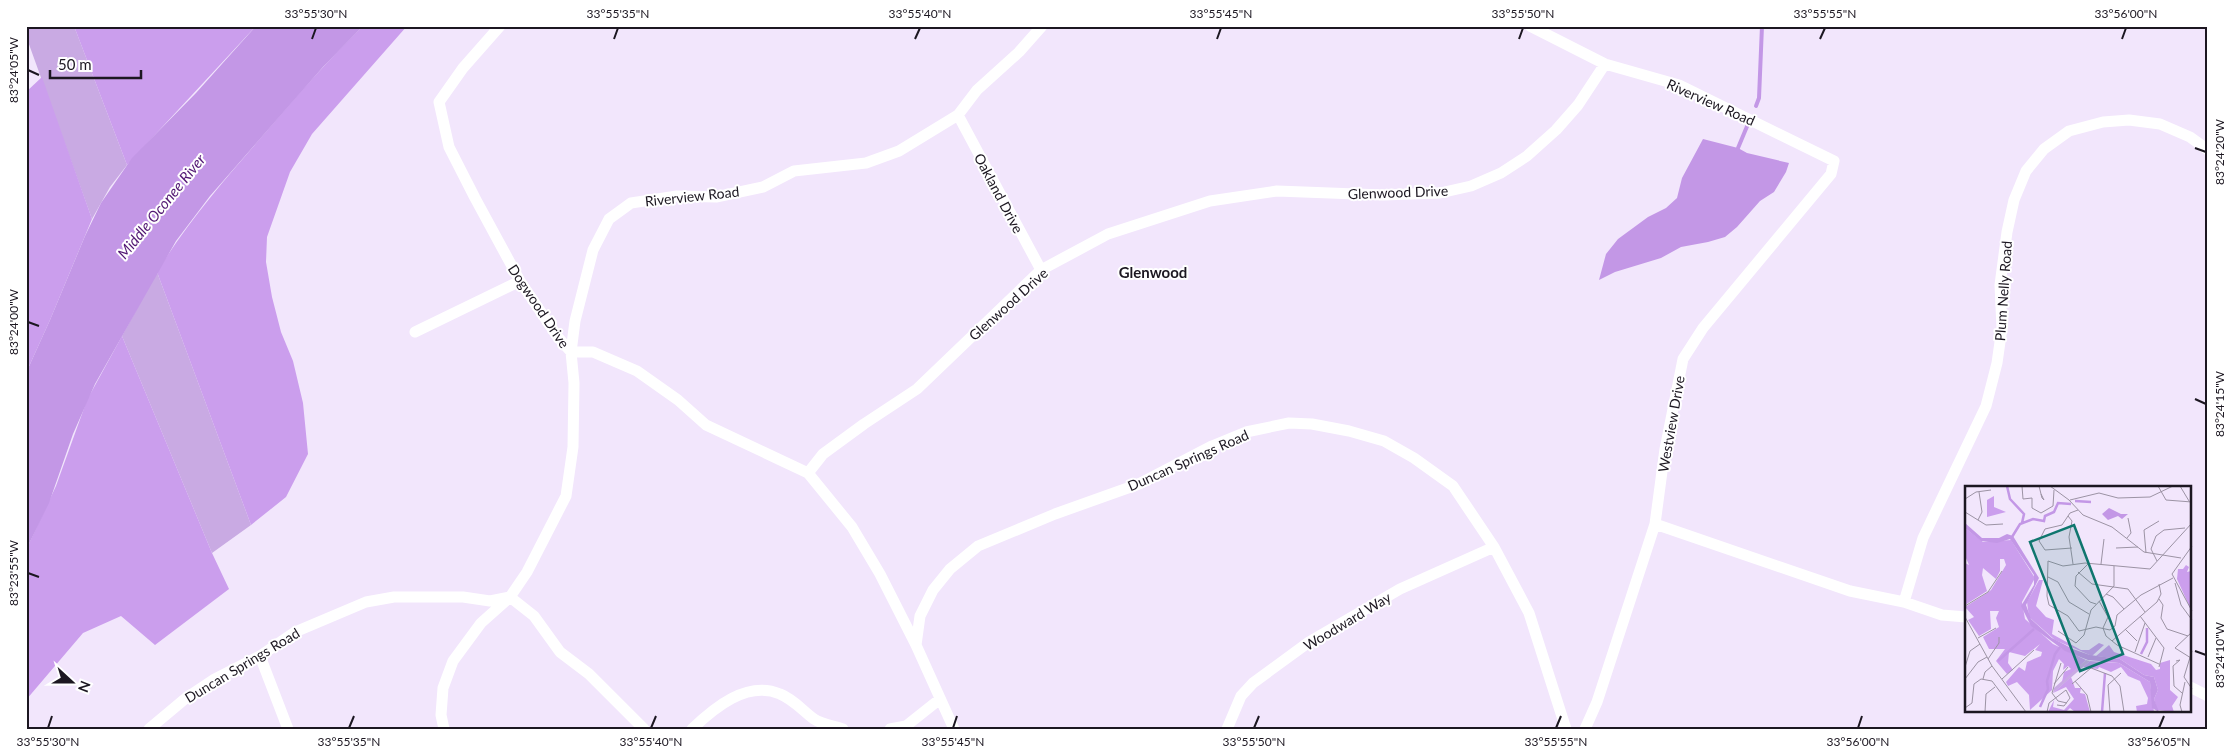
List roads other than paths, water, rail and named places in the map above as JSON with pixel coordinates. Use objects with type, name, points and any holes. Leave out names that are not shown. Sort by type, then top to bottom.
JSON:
[{"type":"street","name":"Dogwood Drive","points":[[500,26],[463,68],[439,102],[449,146],[520,281],[557,336],[571,352],[593,352],[637,371],[678,400],[706,425],[808,473]]},
{"type":"street","name":"Riverview Road","points":[[444,729],[441,715],[443,688],[453,660],[481,623],[510,597],[527,572],[566,496],[573,447],[574,383],[571,352],[577,313],[593,250],[609,219],[631,203],[677,196],[716,197],[763,187],[794,171],[828,169],[866,163],[899,151],[958,115],[977,90],[1019,52],[1042,26]]},
{"type":"street","name":"Riverview Road","points":[[1530,26],[1604,64],[1679,85],[1834,161]]},
{"type":"street","name":"Glenwood Drive","points":[[808,473],[823,454],[916,389],[1041,270],[1108,234],[1210,201],[1278,191],[1392,195],[1440,193],[1472,186],[1508,169],[1528,156],[1556,130],[1578,105],[1604,64]]},
{"type":"street","name":"Oakland Drive","points":[[958,115],[1041,270]]},
{"type":"street","name":"Plum Nelly Road","points":[[1904,602],[1922,538],[1986,406],[1997,363],[2002,328],[2000,285],[2007,232],[2014,200],[2026,171],[2044,148],[2070,130],[2103,122],[2129,120],[2160,124],[2190,137],[2208,150]]},
{"type":"street","name":"Westview Drive","points":[[1585,729],[1597,702],[1655,524],[1665,449],[1684,359],[1703,328],[1831,174],[1834,161]]},
{"type":"street","points":[[415,332],[520,281]]},
{"type":"street","name":"Duncan Springs Road","points":[[916,645],[920,616],[933,590],[950,569],[978,546],[1055,514],[1139,484],[1212,446],[1246,432],[1289,423],[1312,424],[1349,431],[1384,441],[1414,458],[1453,486],[1494,547],[1529,613],[1566,729]]},
{"type":"street","points":[[808,473],[852,527],[880,574],[916,645],[954,729]]},
{"type":"street","points":[[1655,524],[1850,591],[1904,602],[1942,615],[1965,617]]},
{"type":"street","name":"Woodward Way","points":[[1227,729],[1241,696],[1253,683],[1309,642],[1400,589],[1494,547]]},
{"type":"street","name":"Duncan Springs Road","points":[[149,729],[186,698],[213,680],[260,656],[295,632],[366,602],[394,597],[463,597],[490,600],[510,597]]},
{"type":"street","points":[[510,597],[534,616],[560,652],[589,674],[644,729]]},
{"type":"street","points":[[260,656],[288,729]]},
{"type":"street","points":[[2192,688],[2208,696]]},
{"type":"street","points":[[692,729],[706,716],[734,696],[758,690],[779,693],[815,720],[843,729]]},
{"type":"street","points":[[890,729],[906,726],[940,699]]},
{"type":"water","name":"Middle Oconee River","points":[[256,26],[363,26],[323,67],[210,196],[176,241],[95,384],[73,434],[49,503],[26,550],[26,373],[85,236],[101,203],[132,158],[196,93]]},
{"type":"water","points":[[1703,139],[1738,148],[1747,153],[1789,163],[1786,172],[1774,192],[1760,201],[1737,227],[1725,237],[1681,247],[1661,258],[1615,272],[1599,280],[1606,254],[1618,239],[1648,217],[1666,208],[1677,198],[1682,178]]},
{"type":"waterway","points":[[1756,106],[1759,98],[1762,26]]},
{"type":"waterway","points":[[1738,148],[1748,124]]},
{"type":"district","name":"Glenwood","points":[[1153,272]]}]
